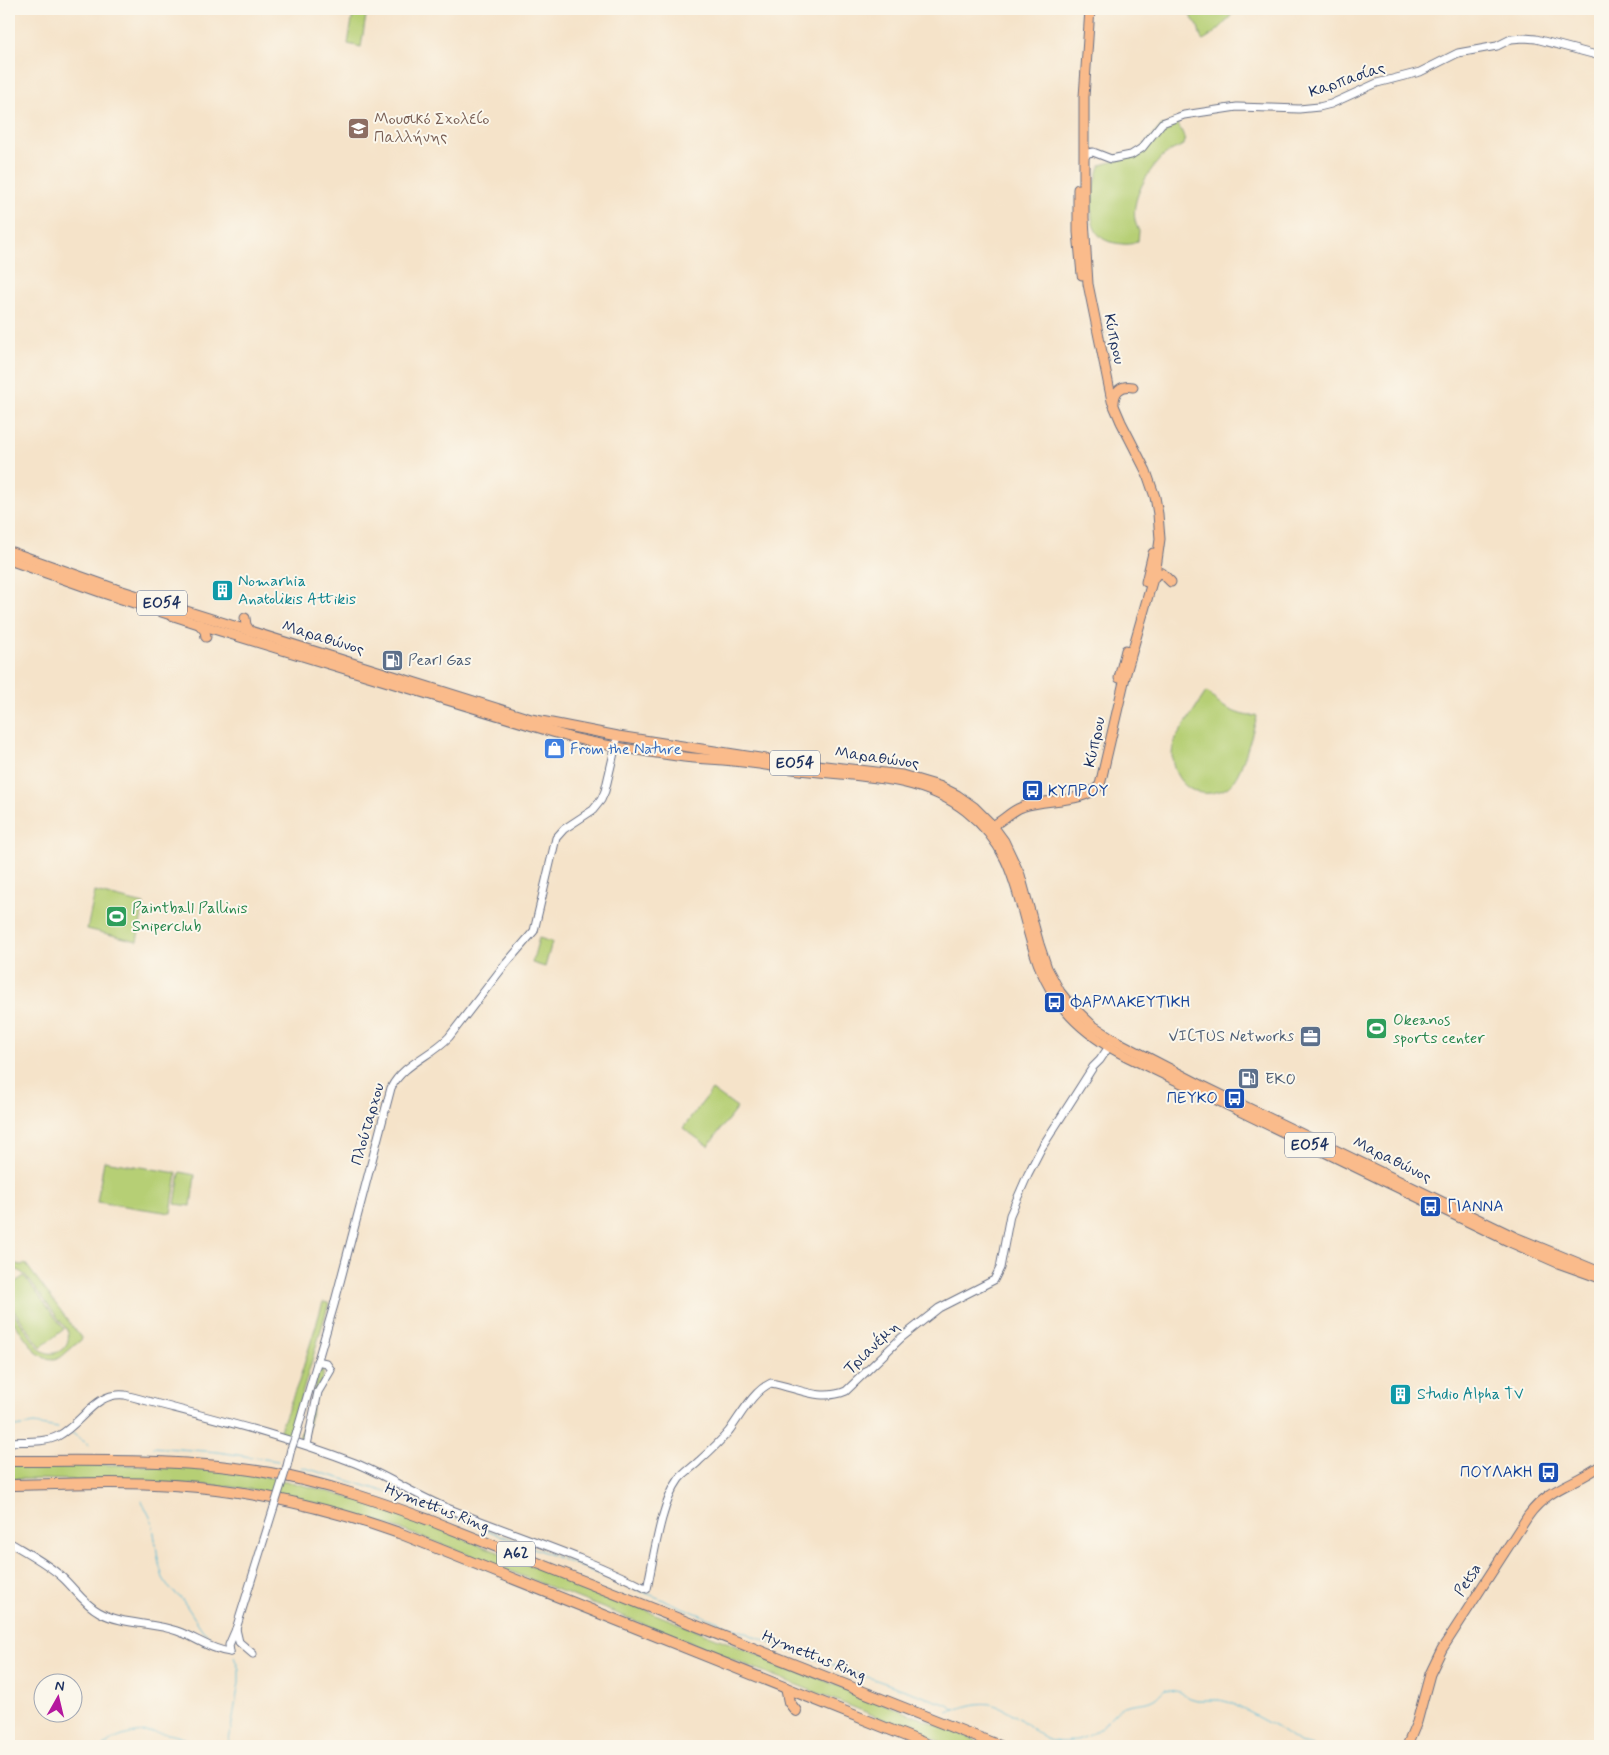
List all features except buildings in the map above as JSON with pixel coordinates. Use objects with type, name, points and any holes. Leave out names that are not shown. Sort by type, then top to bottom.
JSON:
[{"type":"highway","name":"Hymettus Ring","points":[[9,1461],[137,1462],[204,1465],[269,1473],[335,1488],[429,1520],[1000,1746]]},
{"type":"highway","name":"Α62","points":[[9,1485],[170,1485],[240,1492],[317,1508],[399,1533],[930,1746]]},
{"type":"highway","points":[[786,1688],[789,1702],[796,1710]]},
{"type":"main road","name":"Κύπρου","points":[[989,825],[998,814],[1016,804],[1072,793],[1090,786],[1097,780],[1122,664],[1149,571],[1154,547],[1153,514],[1146,487],[1106,402],[1086,305],[1080,262],[1078,222],[1079,86],[1084,9]]},
{"type":"main road","name":"Κύπρου","points":[[989,825],[1024,806],[1080,796],[1098,788],[1104,776],[1126,673],[1153,579],[1160,544],[1155,497],[1146,471],[1114,406],[1088,284],[1084,226],[1084,158],[1085,78],[1090,9]]},
{"type":"main road","points":[[1114,406],[1115,394],[1119,388],[1124,386],[1133,387]]},
{"type":"main road","name":"Μαραθώνος","points":[[9,551],[110,587],[531,719],[615,743],[683,757],[736,761],[907,783],[929,790],[949,800],[989,825]]},
{"type":"main road","name":"Μαραθώνος","points":[[9,560],[86,588],[199,624],[569,738],[704,749],[775,760],[885,772],[939,786],[974,807],[1007,845],[1018,870],[1043,956],[1054,982],[1076,1012],[1109,1042],[1512,1243],[1558,1263],[1600,1278]]},
{"type":"main road","points":[[1153,579],[1157,574],[1162,573],[1171,582]]},
{"type":"main road","points":[[245,618],[246,625],[250,631]]},
{"type":"main road","points":[[199,624],[205,630],[206,637]]},
{"type":"main road","name":"Μαραθώνος","points":[[1109,1042],[1515,1237],[1600,1272]]},
{"type":"main road","name":"Petsa","points":[[1407,1746],[1422,1704],[1430,1674],[1442,1648],[1535,1508],[1550,1493],[1600,1466]]},
{"type":"street","name":"Καρπασίας","points":[[1084,158],[1088,153],[1093,152],[1111,159],[1131,154],[1142,148],[1162,123],[1184,115],[1237,107],[1298,110],[1319,107],[1331,104],[1377,83],[1420,72],[1458,53],[1497,46],[1511,39],[1536,39],[1600,56]]},
{"type":"street","name":"Πλούταρχου","points":[[235,1638],[236,1629],[287,1466],[334,1305],[390,1088],[400,1074],[443,1044],[503,967],[532,934],[556,838],[564,829],[593,810],[600,803],[606,791],[615,743]]},
{"type":"street","name":"Τριανέμη","points":[[307,1445],[385,1476],[445,1508],[614,1572],[647,1589],[658,1536],[669,1498],[686,1473],[727,1433],[759,1391],[771,1383],[822,1395],[835,1396],[846,1391],[901,1338],[939,1308],[994,1280],[1000,1268],[1010,1215],[1028,1174],[1042,1147],[1093,1067],[1097,1057],[1109,1042]]},
{"type":"street","points":[[9,1442],[49,1440],[69,1428],[101,1400],[118,1394],[307,1445],[318,1392],[331,1370],[326,1363],[317,1361]]},
{"type":"street","points":[[9,1542],[63,1578],[88,1605],[100,1613],[117,1619],[177,1631],[214,1648],[230,1652],[230,1645],[235,1638]]},
{"type":"street","points":[[214,1648],[222,1646],[235,1638]]},
{"type":"street","points":[[235,1638],[253,1654]]},
{"type":"green space","points":[[1185,9],[1235,9],[1221,27],[1203,40],[1198,26]]},
{"type":"green space","points":[[353,14],[366,16],[361,47],[348,44]]},
{"type":"green space","points":[[1175,121],[1181,129],[1184,145],[1163,156],[1150,172],[1139,191],[1134,212],[1135,222],[1139,231],[1138,241],[1132,244],[1124,244],[1104,239],[1097,232],[1093,223],[1092,212],[1094,189],[1101,165],[1134,156],[1160,127]]},
{"type":"green space","points":[[1206,692],[1218,703],[1231,710],[1242,715],[1256,715],[1257,717],[1244,760],[1232,783],[1220,791],[1205,793],[1194,791],[1186,786],[1179,778],[1172,759],[1176,738]]},
{"type":"green space","name":"Paintball Pallinis Sniperclub","points":[[95,892],[144,904],[137,941],[87,929]]},
{"type":"green space","points":[[539,938],[552,942],[545,967],[532,963]]},
{"type":"green space","points":[[712,1090],[737,1108],[708,1146],[683,1128]]},
{"type":"green space","points":[[104,1161],[177,1173],[171,1213],[97,1202]]},
{"type":"green space","points":[[180,1172],[195,1175],[191,1206],[175,1204]]},
{"type":"green space","points":[[9,1263],[22,1265],[25,1263],[82,1339],[60,1358],[45,1358],[36,1352],[9,1316],[9,1307],[40,1349],[45,1352],[57,1352],[68,1341],[67,1330],[26,1276],[18,1270],[9,1270]]},
{"type":"green space","points":[[24,1276],[64,1329],[41,1347],[9,1304],[9,1287]]},
{"type":"green space","points":[[323,1302],[329,1303],[289,1438],[278,1435],[299,1381]]},
{"type":"green space","points":[[320,1369],[323,1371],[323,1377],[316,1391],[307,1432],[305,1436],[299,1439]]},
{"type":"green space","points":[[9,1465],[166,1466],[224,1470],[299,1484],[396,1512],[991,1746],[951,1746],[454,1549],[338,1509],[266,1492],[227,1487],[160,1483],[9,1479]]},
{"type":"waterway","points":[[9,1428],[34,1424],[58,1428]]},
{"type":"waterway","points":[[72,1433],[89,1445]]},
{"type":"waterway","points":[[153,1447],[218,1452],[278,1461]]},
{"type":"waterway","points":[[302,1467],[393,1494],[773,1644],[948,1705],[956,1710]]},
{"type":"waterway","points":[[142,1501],[152,1521],[163,1578],[170,1589],[182,1599],[203,1631],[211,1637]]},
{"type":"waterway","points":[[228,1746],[239,1683],[239,1669],[234,1657]]},
{"type":"waterway","points":[[948,1713],[973,1705],[993,1704],[1010,1712],[1045,1738],[1061,1742],[1081,1739],[1093,1733],[1120,1708],[1150,1701],[1165,1689],[1180,1692],[1197,1700],[1220,1700],[1231,1703],[1276,1727],[1299,1743],[1313,1746]]},
{"type":"waterway","points":[[103,1746],[114,1739],[126,1735],[152,1732],[178,1736],[202,1746]]},
{"type":"place","name":"Μουσικό Σχολείο Παλλήνης","points":[[358,128]]},
{"type":"place","name":"Nomarhia Anatolikis Attikis","points":[[222,590]]},
{"type":"place","name":"Pearl Gas","points":[[392,660]]},
{"type":"place","name":"From the Nature","points":[[554,749]]},
{"type":"place","name":"ΚΥΠΡΟΥ","points":[[1032,791]]},
{"type":"place","name":"Paintball Pallinis Sniperclub","points":[[116,917]]},
{"type":"place","name":"ΦΑΡΜΑΚΕΥΤΙΚΗ","points":[[1055,1002]]},
{"type":"place","name":"Okeanos sports center","points":[[1377,1029]]},
{"type":"place","name":"VICTUS Networks","points":[[1310,1036]]},
{"type":"place","name":"EKO","points":[[1249,1079]]},
{"type":"place","name":"ΠΕΥΚΟ","points":[[1234,1098]]},
{"type":"place","name":"ΓΙΑΝΝΑ","points":[[1431,1206]]},
{"type":"place","name":"Studio Alpha TV","points":[[1401,1394]]},
{"type":"place","name":"ΠΟΥΛΑΚΗ","points":[[1549,1472]]}]
